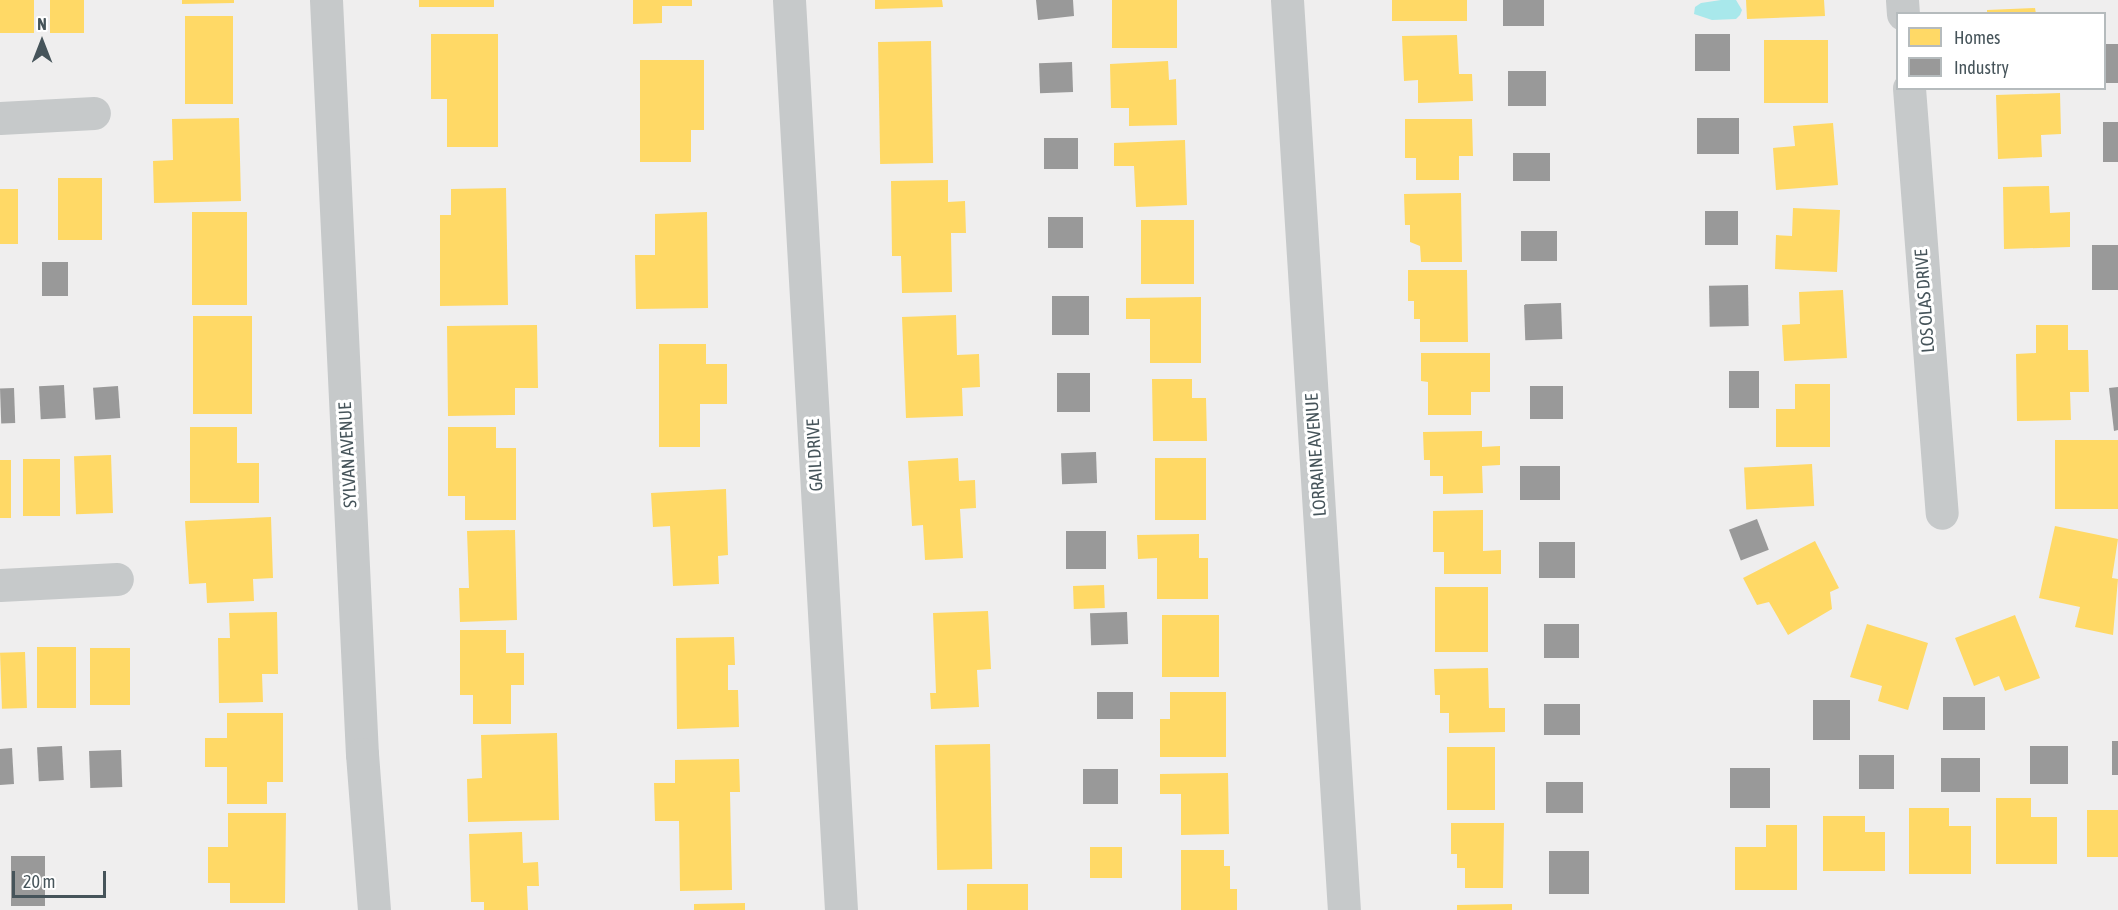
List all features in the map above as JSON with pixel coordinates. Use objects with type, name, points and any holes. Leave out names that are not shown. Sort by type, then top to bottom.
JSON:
[{"type":"street","name":"SYLVAN AVENUE","points":[[326,0],[362,754],[375,910]]},
{"type":"street","name":"GAIL DRIVE","points":[[789,0],[841,910]]},
{"type":"street","name":"LORRAINE AVENUE","points":[[1287,0],[1344,910]]},
{"type":"street","name":"LOS OLAS DRIVE","points":[[1909,90],[1942,513]]},
{"type":"street","points":[[0,118],[94,113]]},
{"type":"street","points":[[0,585],[117,579]]},
{"type":"water","points":[[1736,0],[1742,10],[1736,19],[1712,20],[1694,14],[1695,7],[1701,3]]},
{"type":"building: Homes","points":[[0,0],[34,0],[34,33],[0,33]]},
{"type":"building: Homes","points":[[50,0],[84,0],[84,33],[50,33]]},
{"type":"building: Homes","points":[[182,0],[234,0],[234,3],[182,4]]},
{"type":"building: Homes","points":[[419,0],[494,0],[494,7],[419,7]]},
{"type":"building: Homes","points":[[633,0],[692,0],[692,6],[662,6],[662,23],[633,24]]},
{"type":"building: Homes","points":[[875,0],[942,0],[943,7],[875,9]]},
{"type":"building: Homes","points":[[1112,0],[1177,0],[1177,48],[1112,48]]},
{"type":"building: Homes","points":[[1392,0],[1467,0],[1467,21],[1392,21]]},
{"type":"building: Homes","points":[[1746,0],[1824,0],[1825,16],[1747,19]]},
{"type":"building: Homes","points":[[2035,8],[2036,12],[1987,12],[1987,10]]},
{"type":"building: Homes","points":[[185,16],[233,16],[233,104],[185,104]]},
{"type":"building: Homes","points":[[431,34],[498,34],[498,147],[447,147],[447,99],[431,99]]},
{"type":"building: Homes","points":[[1457,35],[1459,74],[1472,74],[1473,101],[1418,103],[1418,80],[1404,81],[1402,36]]},
{"type":"building: Homes","points":[[1764,40],[1828,40],[1828,103],[1764,103]]},
{"type":"building: Homes","points":[[931,41],[933,163],[880,164],[878,42]]},
{"type":"building: Homes","points":[[640,60],[704,60],[704,130],[691,130],[691,162],[640,162]]},
{"type":"building: Homes","points":[[1168,61],[1169,80],[1176,79],[1177,125],[1129,126],[1129,108],[1111,108],[1110,64]]},
{"type":"building: Homes","points":[[2060,93],[2061,134],[2041,135],[2042,157],[1998,159],[1996,95]]},
{"type":"building: Homes","points":[[239,118],[241,201],[154,203],[153,161],[173,160],[172,119]]},
{"type":"building: Homes","points":[[1405,119],[1472,119],[1473,156],[1459,156],[1459,180],[1416,180],[1416,158],[1405,158]]},
{"type":"building: Homes","points":[[1833,123],[1838,185],[1776,190],[1773,148],[1795,146],[1793,126]]},
{"type":"building: Homes","points":[[1185,140],[1187,205],[1136,207],[1134,166],[1114,166],[1114,143]]},
{"type":"building: Homes","points":[[58,178],[102,178],[102,240],[58,240]]},
{"type":"building: Homes","points":[[948,180],[948,202],[965,201],[966,233],[951,233],[952,292],[902,293],[901,256],[892,256],[891,181]]},
{"type":"building: Homes","points":[[2049,186],[2050,213],[2070,212],[2070,247],[2004,249],[2003,187]]},
{"type":"building: Homes","points":[[506,188],[508,305],[440,306],[440,215],[451,215],[451,189]]},
{"type":"building: Homes","points":[[0,189],[18,189],[18,244],[0,244]]},
{"type":"building: Homes","points":[[1461,193],[1462,262],[1421,262],[1420,246],[1410,242],[1410,225],[1405,225],[1404,194]]},
{"type":"building: Homes","points":[[1793,208],[1840,210],[1837,272],[1775,269],[1776,235],[1792,236]]},
{"type":"building: Homes","points":[[192,212],[247,212],[247,305],[192,305]]},
{"type":"building: Homes","points":[[707,212],[708,308],[636,309],[635,255],[655,255],[655,214]]},
{"type":"building: Homes","points":[[1141,220],[1194,220],[1194,284],[1141,284]]},
{"type":"building: Homes","points":[[1408,270],[1467,270],[1468,342],[1420,342],[1420,319],[1414,319],[1414,301],[1408,301]]},
{"type":"building: Homes","points":[[1843,290],[1847,358],[1784,361],[1782,325],[1800,324],[1799,292]]},
{"type":"building: Homes","points":[[1201,297],[1201,363],[1150,363],[1150,319],[1126,319],[1126,298]]},
{"type":"building: Homes","points":[[956,315],[957,355],[979,354],[980,387],[962,388],[963,416],[906,418],[902,317]]},
{"type":"building: Homes","points":[[193,316],[252,316],[252,414],[193,414]]},
{"type":"building: Homes","points":[[537,325],[538,388],[515,388],[515,415],[448,416],[447,326]]},
{"type":"building: Homes","points":[[2036,325],[2068,325],[2068,350],[2088,350],[2089,392],[2070,392],[2071,420],[2017,421],[2016,354],[2036,353]]},
{"type":"building: Homes","points":[[659,344],[706,344],[706,364],[727,364],[727,404],[700,404],[700,447],[659,447]]},
{"type":"building: Homes","points":[[1421,353],[1490,353],[1490,392],[1471,392],[1471,415],[1428,415],[1428,382],[1421,381]]},
{"type":"building: Homes","points":[[1152,379],[1192,379],[1192,398],[1206,398],[1207,441],[1153,441]]},
{"type":"building: Homes","points":[[1795,384],[1830,384],[1830,447],[1776,447],[1776,409],[1795,409]]},
{"type":"building: Homes","points":[[190,427],[237,427],[237,463],[259,463],[259,503],[190,503]]},
{"type":"building: Homes","points":[[448,427],[496,427],[496,448],[516,448],[516,520],[465,520],[465,496],[448,496]]},
{"type":"building: Homes","points":[[1482,431],[1482,447],[1500,446],[1500,465],[1482,466],[1483,493],[1443,494],[1443,476],[1430,476],[1430,460],[1424,460],[1423,432]]},
{"type":"building: Homes","points":[[2055,440],[2118,440],[2118,509],[2055,509]]},
{"type":"building: Homes","points":[[111,455],[113,513],[76,514],[74,456]]},
{"type":"building: Homes","points":[[958,458],[959,481],[975,480],[976,508],[960,509],[963,558],[925,560],[923,525],[912,526],[908,461]]},
{"type":"building: Homes","points":[[1155,458],[1206,458],[1206,520],[1155,520]]},
{"type":"building: Homes","points":[[23,459],[60,459],[60,516],[23,516]]},
{"type":"building: Homes","points":[[0,460],[11,460],[11,518],[0,518]]},
{"type":"building: Homes","points":[[1812,464],[1814,506],[1746,510],[1744,468]]},
{"type":"building: Homes","points":[[726,489],[728,555],[718,556],[719,584],[673,586],[670,526],[653,527],[651,493]]},
{"type":"building: Homes","points":[[1483,510],[1483,551],[1501,550],[1501,574],[1444,574],[1444,552],[1433,552],[1433,511]]},
{"type":"building: Homes","points":[[271,517],[273,578],[253,579],[254,601],[207,603],[206,583],[189,584],[185,521]]},
{"type":"building: Homes","points":[[2055,526],[2118,539],[2112,578],[2118,579],[2113,635],[2075,627],[2080,607],[2039,598]]},
{"type":"building: Homes","points":[[515,530],[517,620],[460,622],[459,588],[469,588],[467,531]]},
{"type":"building: Homes","points":[[1199,534],[1199,558],[1208,558],[1208,599],[1157,599],[1157,558],[1138,559],[1137,535]]},
{"type":"building: Homes","points":[[1815,541],[1839,588],[1830,592],[1832,609],[1788,635],[1769,602],[1757,605],[1743,578]]},
{"type":"building: Homes","points":[[1104,585],[1105,608],[1074,609],[1073,586]]},
{"type":"building: Homes","points":[[1435,587],[1488,587],[1488,652],[1435,652]]},
{"type":"building: Homes","points":[[988,611],[991,669],[977,670],[979,707],[931,709],[930,693],[936,693],[933,613]]},
{"type":"building: Homes","points":[[277,612],[278,674],[262,674],[263,702],[219,703],[218,638],[230,638],[229,613]]},
{"type":"building: Homes","points":[[1162,615],[1219,615],[1219,677],[1162,677]]},
{"type":"building: Homes","points":[[2015,615],[2040,678],[2005,691],[1999,676],[1974,686],[1955,638]]},
{"type":"building: Homes","points":[[1867,624],[1928,643],[1908,710],[1878,701],[1882,686],[1850,677]]},
{"type":"building: Homes","points":[[460,630],[506,630],[506,653],[524,653],[524,685],[511,685],[511,724],[473,724],[473,695],[460,695]]},
{"type":"building: Homes","points":[[734,637],[735,665],[728,665],[728,690],[738,690],[739,727],[677,729],[676,638]]},
{"type":"building: Homes","points":[[37,647],[76,647],[76,708],[37,708]]},
{"type":"building: Homes","points":[[90,648],[130,648],[130,705],[90,705]]},
{"type":"building: Homes","points":[[25,652],[27,708],[2,709],[0,653]]},
{"type":"building: Homes","points":[[1488,668],[1489,708],[1505,708],[1505,732],[1449,733],[1449,713],[1440,713],[1440,695],[1435,695],[1434,669]]},
{"type":"building: Homes","points":[[1170,692],[1226,692],[1226,757],[1160,757],[1160,719],[1170,719]]},
{"type":"building: Homes","points":[[227,713],[283,713],[283,782],[267,782],[267,804],[227,804],[227,767],[205,767],[205,738],[227,738]]},
{"type":"building: Homes","points":[[557,733],[559,820],[468,822],[467,779],[482,778],[481,735]]},
{"type":"building: Homes","points":[[990,744],[992,869],[937,870],[935,745]]},
{"type":"building: Homes","points":[[1447,747],[1495,747],[1495,810],[1447,810]]},
{"type":"building: Homes","points":[[739,759],[740,792],[730,792],[732,890],[680,891],[679,821],[655,821],[654,783],[675,783],[675,760]]},
{"type":"building: Homes","points":[[1228,773],[1229,834],[1181,835],[1181,794],[1160,794],[1160,774]]},
{"type":"building: Homes","points":[[1996,798],[2031,798],[2031,817],[2057,817],[2057,864],[1996,864]]},
{"type":"building: Homes","points":[[1909,808],[1949,808],[1949,826],[1971,826],[1971,874],[1909,874]]},
{"type":"building: Homes","points":[[2087,810],[2118,810],[2118,857],[2087,857]]},
{"type":"building: Homes","points":[[228,813],[286,813],[285,903],[230,903],[230,883],[208,883],[208,847],[228,847]]},
{"type":"building: Homes","points":[[1823,816],[1865,816],[1865,832],[1885,832],[1885,871],[1823,871]]},
{"type":"building: Homes","points":[[1451,823],[1504,823],[1503,888],[1465,888],[1465,868],[1457,868],[1457,854],[1451,854]]},
{"type":"building: Homes","points":[[1766,825],[1797,825],[1797,890],[1735,890],[1735,847],[1766,847]]},
{"type":"building: Homes","points":[[522,832],[523,863],[538,862],[539,886],[527,886],[528,910],[484,910],[484,902],[471,902],[469,834]]},
{"type":"building: Homes","points":[[1090,847],[1122,847],[1122,878],[1090,878]]},
{"type":"building: Homes","points":[[1181,850],[1224,850],[1224,866],[1230,866],[1230,889],[1237,889],[1237,910],[1181,910]]},
{"type":"building: Homes","points":[[967,884],[1028,884],[1028,910],[967,910]]},
{"type":"building: Homes","points":[[745,903],[745,910],[694,910],[694,904]]},
{"type":"building: Homes","points":[[1512,904],[1512,910],[1457,910],[1457,905]]},
{"type":"building: Industry","points":[[1036,0],[1073,0],[1074,16],[1038,20]]},
{"type":"building: Industry","points":[[1503,0],[1544,0],[1544,26],[1503,26]]},
{"type":"building: Industry","points":[[1695,34],[1730,34],[1730,71],[1695,71]]},
{"type":"building: Industry","points":[[2106,44],[2118,44],[2118,83],[2106,83]]},
{"type":"building: Industry","points":[[1072,62],[1073,92],[1040,93],[1039,63]]},
{"type":"building: Industry","points":[[1508,71],[1546,71],[1546,106],[1508,106]]},
{"type":"building: Industry","points":[[1697,118],[1739,118],[1739,154],[1697,154]]},
{"type":"building: Industry","points":[[2103,122],[2118,122],[2118,162],[2103,162]]},
{"type":"building: Industry","points":[[1044,138],[1078,138],[1078,169],[1044,169]]},
{"type":"building: Industry","points":[[1513,153],[1550,153],[1550,181],[1513,181]]},
{"type":"building: Industry","points":[[1705,211],[1738,211],[1738,245],[1705,245]]},
{"type":"building: Industry","points":[[1048,217],[1083,217],[1083,248],[1048,248]]},
{"type":"building: Industry","points":[[1521,231],[1557,231],[1557,261],[1521,261]]},
{"type":"building: Industry","points":[[2092,245],[2118,245],[2118,290],[2092,290]]},
{"type":"building: Industry","points":[[42,262],[68,262],[68,296],[42,296]]},
{"type":"building: Industry","points":[[1748,285],[1749,326],[1710,327],[1709,286]]},
{"type":"building: Industry","points":[[1052,296],[1089,296],[1089,335],[1052,335]]},
{"type":"building: Industry","points":[[1561,303],[1562,339],[1525,340],[1524,304]]},
{"type":"building: Industry","points":[[1729,371],[1759,371],[1759,408],[1729,408]]},
{"type":"building: Industry","points":[[1057,373],[1090,373],[1090,412],[1057,412]]},
{"type":"building: Industry","points":[[64,385],[66,418],[41,419],[39,386]]},
{"type":"building: Industry","points":[[118,386],[120,418],[95,420],[93,388]]},
{"type":"building: Industry","points":[[1530,386],[1563,386],[1563,419],[1530,419]]},
{"type":"building: Industry","points":[[2118,387],[2118,430],[2114,431],[2109,388]]},
{"type":"building: Industry","points":[[0,388],[14,388],[15,423],[1,423]]},
{"type":"building: Industry","points":[[1096,452],[1097,483],[1062,484],[1061,453]]},
{"type":"building: Industry","points":[[1520,466],[1560,466],[1560,500],[1520,500]]},
{"type":"building: Industry","points":[[1757,519],[1769,550],[1741,561],[1729,530]]},
{"type":"building: Industry","points":[[1066,531],[1106,531],[1106,569],[1066,569]]},
{"type":"building: Industry","points":[[1539,542],[1575,542],[1575,578],[1539,578]]},
{"type":"building: Industry","points":[[1127,612],[1128,644],[1091,645],[1090,613]]},
{"type":"building: Industry","points":[[1544,624],[1579,624],[1579,658],[1544,658]]},
{"type":"building: Industry","points":[[1097,692],[1133,692],[1133,719],[1097,719]]},
{"type":"building: Industry","points":[[1943,697],[1985,697],[1985,730],[1943,730]]},
{"type":"building: Industry","points":[[1813,700],[1850,700],[1850,740],[1813,740]]},
{"type":"building: Industry","points":[[1544,704],[1580,704],[1580,735],[1544,735]]},
{"type":"building: Industry","points":[[2112,741],[2118,741],[2118,775],[2112,775]]},
{"type":"building: Industry","points":[[62,746],[64,780],[39,781],[37,747]]},
{"type":"building: Industry","points":[[2030,746],[2068,746],[2068,784],[2030,784]]},
{"type":"building: Industry","points":[[12,748],[14,784],[0,785],[0,749]]},
{"type":"building: Industry","points":[[121,750],[122,787],[90,788],[89,751]]},
{"type":"building: Industry","points":[[1859,755],[1894,755],[1894,789],[1859,789]]},
{"type":"building: Industry","points":[[1941,758],[1980,758],[1980,792],[1941,792]]},
{"type":"building: Industry","points":[[1730,768],[1770,768],[1770,808],[1730,808]]},
{"type":"building: Industry","points":[[1083,769],[1118,769],[1118,804],[1083,804]]},
{"type":"building: Industry","points":[[1546,782],[1583,782],[1583,813],[1546,813]]},
{"type":"building: Industry","points":[[1549,851],[1589,851],[1589,894],[1549,894]]},
{"type":"building: Industry","points":[[11,856],[45,856],[45,906],[11,906]]}]
